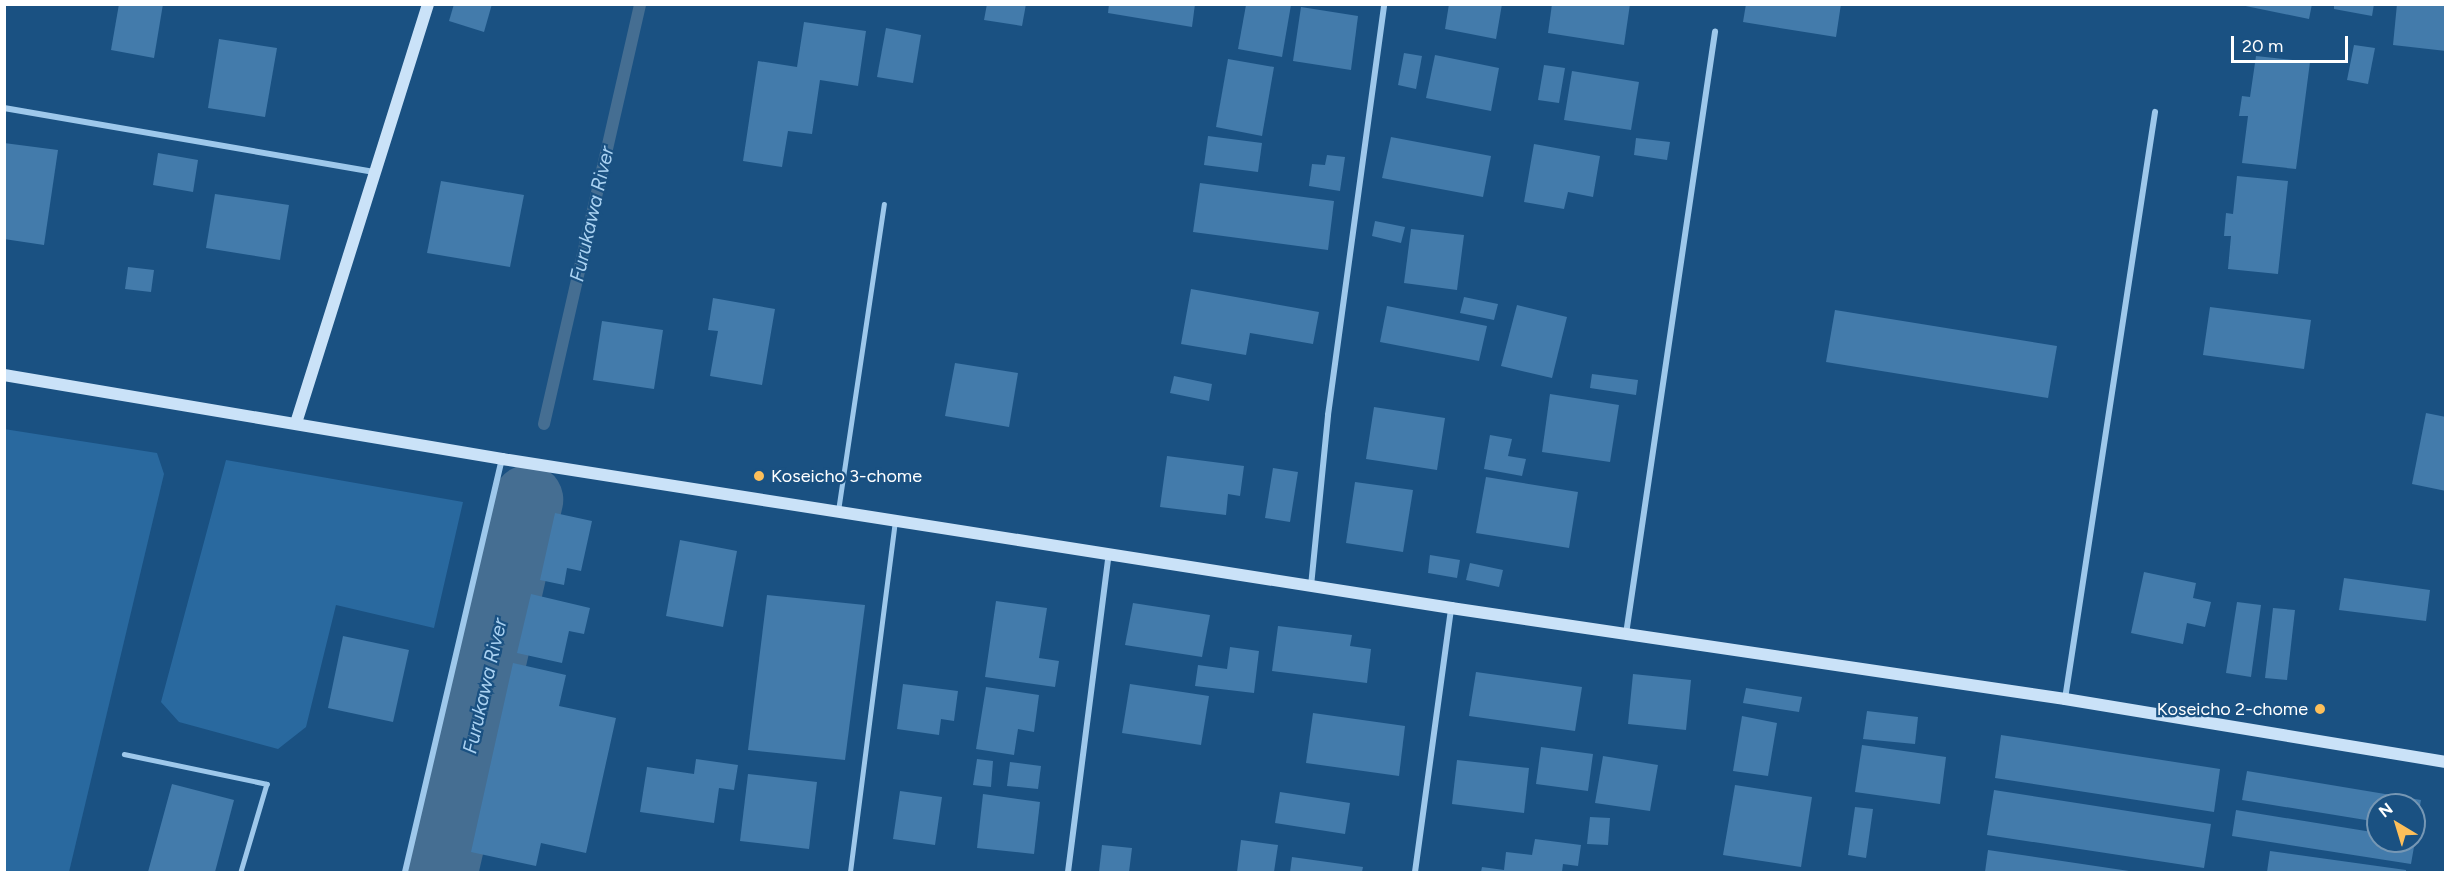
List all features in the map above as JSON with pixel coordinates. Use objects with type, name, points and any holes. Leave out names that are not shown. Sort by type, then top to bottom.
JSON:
[{"type":"street","points":[[296,423],[377,172],[428,4]]},
{"type":"street","points":[[1311,586],[1328,415],[1384,4]]},
{"type":"street","points":[[1626,634],[1715,32]]},
{"type":"street","points":[[4,108],[377,172]]},
{"type":"street","points":[[2065,699],[2155,112]]},
{"type":"street","points":[[4,375],[502,459],[1451,608],[2065,699],[2445,762]]},
{"type":"street","points":[[405,873],[502,459]]},
{"type":"street","points":[[1068,873],[1109,554]]},
{"type":"street","points":[[1414,873],[1451,608]]},
{"type":"lane","points":[[838,511],[884,204]]},
{"type":"lane","points":[[850,873],[895,520]]},
{"type":"lane","points":[[124,754],[267,784],[241,873]]},
{"type":"shaded area","points":[[4,429],[157,453],[164,474],[69,872],[5,872]]},
{"type":"shaded area","points":[[226,460],[463,502],[434,628],[336,605],[306,727],[278,749],[179,722],[161,702]]},
{"type":"building","points":[[119,4],[163,4],[154,58],[111,50]]},
{"type":"building","points":[[454,4],[492,4],[484,32],[449,21]]},
{"type":"building","points":[[987,4],[1026,4],[1022,26],[984,20]]},
{"type":"building","points":[[1109,4],[1195,4],[1192,27],[1108,13]]},
{"type":"building","points":[[1449,4],[1502,4],[1496,39],[1445,29]]},
{"type":"building","points":[[1552,4],[1630,4],[1624,45],[1548,33]]},
{"type":"building","points":[[1746,4],[1841,4],[1836,37],[1743,22]]},
{"type":"building","points":[[2236,4],[2312,4],[2309,19]]},
{"type":"building","points":[[2334,4],[2374,4],[2372,16],[2334,9]]},
{"type":"building","points":[[2397,4],[2446,4],[2446,51],[2393,45]]},
{"type":"building","points":[[1246,5],[1291,5],[1282,57],[1238,49]]},
{"type":"building","points":[[1301,7],[1358,16],[1351,70],[1293,61]]},
{"type":"building","points":[[804,22],[866,31],[858,86],[820,80],[812,134],[788,131],[782,167],[743,161],[758,61],[797,67]]},
{"type":"building","points":[[886,28],[921,35],[913,83],[877,77]]},
{"type":"building","points":[[219,39],[277,48],[265,117],[208,108]]},
{"type":"building","points":[[2354,45],[2375,48],[2368,84],[2347,80]]},
{"type":"building","points":[[1404,53],[1422,56],[1416,89],[1398,85]]},
{"type":"building","points":[[1435,55],[1499,68],[1491,111],[1426,98]]},
{"type":"building","points":[[2256,56],[2310,62],[2296,169],[2242,163],[2248,116],[2239,116],[2242,96],[2250,97]]},
{"type":"building","points":[[1228,59],[1274,67],[1262,136],[1216,127]]},
{"type":"building","points":[[1544,65],[1565,68],[1559,103],[1538,100]]},
{"type":"building","points":[[1572,71],[1639,82],[1631,130],[1564,120]]},
{"type":"building","points":[[1208,136],[1262,143],[1258,172],[1204,165]]},
{"type":"building","points":[[1391,137],[1491,156],[1483,197],[1382,178]]},
{"type":"building","points":[[1636,138],[1670,142],[1667,160],[1634,155]]},
{"type":"building","points":[[4,143],[58,150],[44,245],[4,239]]},
{"type":"building","points":[[1534,144],[1600,156],[1593,197],[1568,192],[1564,209],[1524,202]]},
{"type":"building","points":[[158,153],[198,160],[193,192],[153,185]]},
{"type":"building","points":[[1327,155],[1345,157],[1340,191],[1309,186],[1312,164],[1325,165]]},
{"type":"building","points":[[2237,176],[2288,181],[2278,274],[2228,269],[2231,236],[2224,236],[2226,213],[2233,214]]},
{"type":"building","points":[[441,181],[524,195],[510,267],[427,253]]},
{"type":"building","points":[[1200,183],[1334,201],[1328,250],[1193,232]]},
{"type":"building","points":[[215,194],[289,205],[280,260],[206,248]]},
{"type":"building","points":[[1375,221],[1405,227],[1401,243],[1372,236]]},
{"type":"building","points":[[1411,229],[1464,235],[1457,290],[1404,283]]},
{"type":"building","points":[[128,267],[154,270],[151,292],[125,289]]},
{"type":"building","points":[[1191,289],[1319,312],[1313,344],[1250,333],[1246,355],[1181,344]]},
{"type":"building","points":[[1464,297],[1498,304],[1494,320],[1460,313]]},
{"type":"building","points":[[713,298],[775,309],[762,385],[710,376],[718,331],[708,330]]},
{"type":"building","points":[[1517,305],[1567,317],[1552,378],[1501,366]]},
{"type":"building","points":[[1387,306],[1487,326],[1479,361],[1380,342]]},
{"type":"building","points":[[2210,307],[2311,320],[2304,369],[2203,355]]},
{"type":"building","points":[[1835,310],[2057,346],[2048,398],[1826,362]]},
{"type":"building","points":[[602,321],[663,330],[654,389],[593,380]]},
{"type":"building","points":[[955,363],[1018,373],[1009,427],[945,416]]},
{"type":"building","points":[[1592,374],[1638,380],[1636,395],[1590,388]]},
{"type":"building","points":[[1174,376],[1212,384],[1209,401],[1170,393]]},
{"type":"building","points":[[1550,394],[1619,405],[1610,462],[1542,452]]},
{"type":"building","points":[[1374,407],[1445,418],[1437,470],[1366,459]]},
{"type":"building","points":[[2426,413],[2446,417],[2446,491],[2412,484]]},
{"type":"building","points":[[1490,435],[1512,439],[1508,456],[1526,459],[1522,476],[1484,469]]},
{"type":"building","points":[[1167,456],[1244,466],[1240,496],[1228,494],[1226,515],[1160,507]]},
{"type":"building","points":[[1273,468],[1298,472],[1290,522],[1265,518]]},
{"type":"building","points":[[1486,477],[1578,492],[1569,548],[1476,533]]},
{"type":"building","points":[[1355,482],[1413,490],[1403,552],[1346,543]]},
{"type":"building","points":[[555,513],[592,521],[581,571],[567,568],[564,585],[540,580]]},
{"type":"building","points":[[680,540],[737,551],[723,627],[666,616]]},
{"type":"building","points":[[1430,555],[1460,560],[1457,578],[1428,573]]},
{"type":"building","points":[[1470,563],[1503,570],[1499,587],[1466,580]]},
{"type":"building","points":[[2144,572],[2196,583],[2193,598],[2211,602],[2205,627],[2187,623],[2183,644],[2131,633]]},
{"type":"building","points":[[2344,578],[2430,590],[2426,621],[2339,610]]},
{"type":"building","points":[[531,594],[590,608],[584,634],[569,631],[562,663],[517,653]]},
{"type":"building","points":[[767,595],[865,605],[845,760],[748,750]]},
{"type":"building","points":[[996,601],[1047,608],[1039,658],[1059,661],[1055,687],[985,677]]},
{"type":"building","points":[[2237,602],[2261,605],[2251,677],[2226,673]]},
{"type":"building","points":[[1133,603],[1210,615],[1202,657],[1125,645]]},
{"type":"building","points":[[2273,608],[2295,610],[2287,680],[2265,678]]},
{"type":"building","points":[[1278,626],[1352,635],[1350,646],[1371,649],[1367,683],[1272,671]]},
{"type":"building","points":[[343,636],[409,650],[393,722],[328,708]]},
{"type":"building","points":[[1230,647],[1259,651],[1254,693],[1195,686],[1198,665],[1227,669]]},
{"type":"building","points":[[513,663],[566,675],[559,706],[616,718],[586,853],[541,843],[536,866],[471,852]]},
{"type":"building","points":[[1476,672],[1582,687],[1575,731],[1469,716]]},
{"type":"building","points":[[1633,674],[1691,680],[1686,730],[1628,724]]},
{"type":"building","points":[[903,684],[958,691],[954,721],[941,719],[939,735],[897,729]]},
{"type":"building","points":[[1130,684],[1209,696],[1201,745],[1122,733]]},
{"type":"building","points":[[986,687],[1039,695],[1034,732],[1018,729],[1014,755],[976,749]]},
{"type":"building","points":[[1746,688],[1802,697],[1799,712],[1743,703]]},
{"type":"building","points":[[1867,711],[1918,717],[1915,744],[1863,739]]},
{"type":"building","points":[[1313,713],[1405,726],[1399,776],[1306,763]]},
{"type":"building","points":[[1742,716],[1777,723],[1768,776],[1733,771]]},
{"type":"building","points":[[2001,735],[2220,769],[2214,812],[1995,778]]},
{"type":"building","points":[[1862,745],[1946,757],[1940,804],[1855,792]]},
{"type":"building","points":[[1541,747],[1593,754],[1588,791],[1536,784]]},
{"type":"building","points":[[1603,756],[1658,765],[1650,811],[1595,803]]},
{"type":"building","points":[[696,759],[738,765],[734,790],[719,788],[714,823],[640,812],[647,767],[694,774]]},
{"type":"building","points":[[977,759],[993,761],[991,787],[973,785]]},
{"type":"building","points":[[1457,760],[1529,768],[1524,813],[1452,804]]},
{"type":"building","points":[[1010,762],[1041,766],[1038,789],[1007,786]]},
{"type":"building","points":[[2247,771],[2379,793],[2366,793],[2366,820],[2242,800]]},
{"type":"building","points":[[748,774],[817,782],[809,849],[740,841]]},
{"type":"building","points":[[172,784],[234,800],[215,872],[148,872]]},
{"type":"building","points":[[1735,785],[1812,797],[1801,867],[1723,855]]},
{"type":"building","points":[[1994,790],[2211,824],[2204,868],[1987,835]]},
{"type":"building","points":[[900,791],[942,797],[935,845],[893,839]]},
{"type":"building","points":[[1280,792],[1350,803],[1345,834],[1275,823]]},
{"type":"building","points":[[983,794],[1040,802],[1034,854],[977,848]]},
{"type":"building","points":[[1855,807],[1873,809],[1866,858],[1848,855]]},
{"type":"building","points":[[2236,810],[2366,831],[2366,853],[2413,853],[2411,864],[2232,836]]},
{"type":"building","points":[[1590,817],[1610,818],[1608,845],[1587,844]]},
{"type":"building","points":[[1535,839],[1581,845],[1578,866],[1563,864],[1562,872],[1481,872],[1482,867],[1504,870],[1506,852],[1532,855]]},
{"type":"building","points":[[1241,840],[1278,845],[1274,872],[1237,872]]},
{"type":"building","points":[[1102,845],[1132,848],[1129,872],[1099,872]]},
{"type":"building","points":[[1988,850],[2129,871],[2129,872],[1985,872]]},
{"type":"building","points":[[2270,851],[2406,870],[2406,872],[2267,872]]},
{"type":"building","points":[[1292,857],[1363,867],[1362,872],[1290,872]]},
{"type":"waterway","name":"Furukawa River","points":[[544,424],[640,4]]},
{"type":"waterway","name":"Furukawa River","points":[[443,872],[528,500]]},
{"type":"place","name":"Koseicho 3-chome","points":[[759,476]]},
{"type":"place","name":"Koseicho 2-chome","points":[[2320,709]]}]
